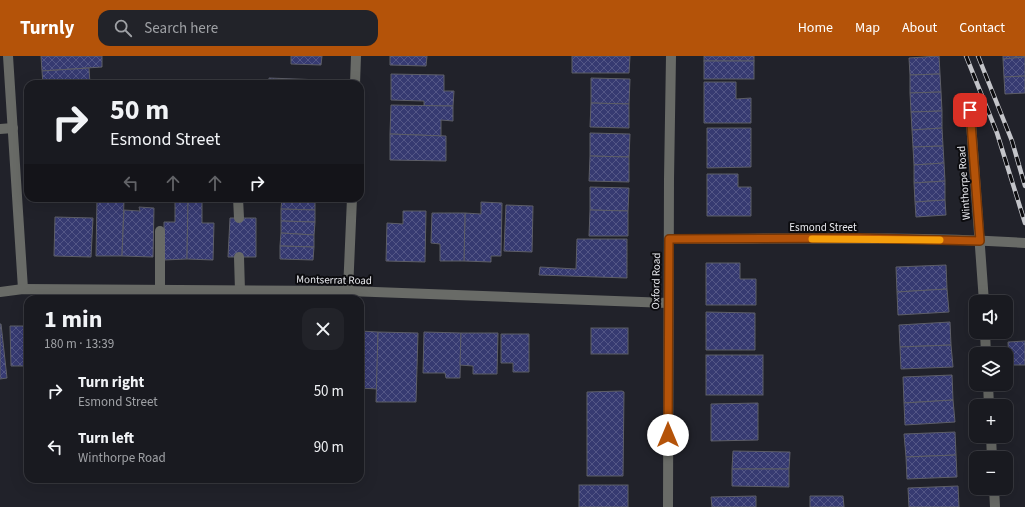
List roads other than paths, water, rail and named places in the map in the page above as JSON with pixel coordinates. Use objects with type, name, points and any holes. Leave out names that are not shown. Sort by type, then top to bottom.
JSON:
[{"type":"street","points":[[8,56],[23,289]]},
{"type":"street","points":[[355,80],[356,56]]},
{"type":"street","name":"Oxford Road","points":[[668,507],[668,303],[671,56]]},
{"type":"street","name":"Winthorpe Road","points":[[970,110],[984,295]]},
{"type":"street","points":[[0,129],[13,128]]},
{"type":"street","points":[[238,202],[238,218]]},
{"type":"street","points":[[348,291],[352,202]]},
{"type":"street","points":[[160,231],[160,290]]},
{"type":"street","name":"Esmond Street","points":[[669,239],[859,238],[980,241],[1025,244]]},
{"type":"street","points":[[239,257],[240,291]]},
{"type":"street","name":"Montserrat Road","points":[[0,292],[23,289],[348,291],[668,303]]},
{"type":"street","points":[[994,495],[995,507]]},
{"type":"railway","points":[[966,56],[997,133],[1025,223]]},
{"type":"railway","points":[[978,56],[1012,141],[1025,186]]}]
